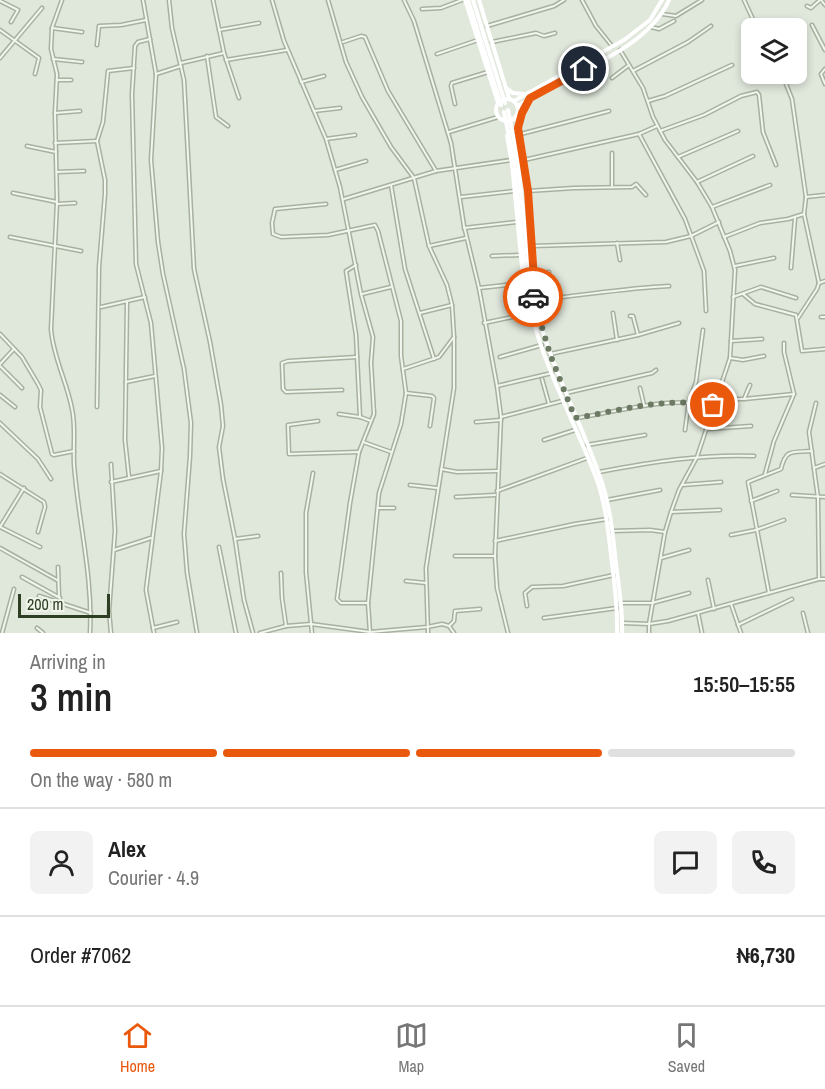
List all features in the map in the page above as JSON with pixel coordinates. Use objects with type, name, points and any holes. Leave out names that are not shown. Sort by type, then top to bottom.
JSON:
[{"type":"main road","points":[[465,0],[498,103]]},
{"type":"main road","points":[[465,0],[510,137],[534,300],[550,354],[599,472],[607,500],[621,603],[622,633]]},
{"type":"main road","points":[[473,0],[514,134],[529,272]]},
{"type":"main road","points":[[479,0],[506,88],[511,100],[518,106]]},
{"type":"main road","points":[[516,117],[510,121],[504,121],[498,117],[495,109],[498,103],[503,99],[511,100],[523,95],[612,46],[642,27],[662,0]]},
{"type":"main road","points":[[525,282],[529,272],[532,246],[528,191],[516,117],[518,106],[641,37],[662,14],[669,0]]},
{"type":"main road","points":[[506,88],[513,93],[523,95]]},
{"type":"main road","points":[[518,128],[528,100]]},
{"type":"main road","points":[[504,121],[511,160],[522,275],[531,313],[552,373],[599,486],[607,519],[614,575],[617,633]]},
{"type":"street","points":[[62,0],[52,28],[51,50],[57,80],[55,113],[57,172],[51,329],[52,345],[72,407],[74,451],[91,613],[90,633]]},
{"type":"street","points":[[143,0],[156,74],[152,183],[161,263],[184,369],[190,423],[184,534],[187,572],[197,633]]},
{"type":"street","points":[[170,0],[172,28],[185,92],[194,268],[221,405],[223,426],[219,447],[221,467],[242,590],[253,633]]},
{"type":"street","points":[[213,0],[224,53],[239,98]]},
{"type":"street","points":[[272,0],[287,50],[326,139],[344,199],[348,230],[372,337],[374,405],[371,421],[359,452],[338,599],[341,603],[368,603]]},
{"type":"street","points":[[329,0],[346,62],[368,108],[391,147],[414,178],[429,246],[447,285],[452,304],[453,399],[426,568],[428,633]]},
{"type":"street","points":[[405,0],[414,21],[448,132],[456,169],[464,228],[497,386],[501,418],[496,495],[496,588],[508,633]]},
{"type":"street","points":[[422,9],[441,8],[465,0]]},
{"type":"street","points":[[487,26],[554,6],[564,0]]},
{"type":"street","points":[[582,0],[596,26],[612,46]]},
{"type":"street","points":[[662,14],[676,16],[702,0]]},
{"type":"street","points":[[744,0],[752,18]]},
{"type":"street","points":[[807,6],[811,9],[821,0],[825,5]]},
{"type":"street","points":[[0,1],[18,10],[11,22]]},
{"type":"street","points":[[0,58],[42,8]]},
{"type":"street","points":[[97,45],[99,26],[146,20]]},
{"type":"street","points":[[651,27],[659,29],[674,21]]},
{"type":"street","points":[[219,30],[259,23]]},
{"type":"street","points":[[812,25],[825,50]]},
{"type":"street","points":[[632,71],[688,42],[711,26]]},
{"type":"street","points":[[52,28],[82,32]]},
{"type":"street","points":[[0,30],[39,58],[35,74]]},
{"type":"street","points":[[492,42],[536,33],[544,36],[555,33]]},
{"type":"street","points":[[342,43],[361,36],[365,37],[388,91],[436,171]]},
{"type":"street","points":[[150,38],[136,44],[132,94],[136,264],[151,323],[162,448],[146,590],[154,633]]},
{"type":"street","points":[[437,54],[478,40]]},
{"type":"street","points":[[226,60],[287,50]]},
{"type":"street","points":[[620,50],[644,88],[657,126],[712,207],[734,266],[730,358],[697,457],[682,485],[665,532],[649,633]]},
{"type":"street","points":[[156,74],[181,64],[224,53]]},
{"type":"street","points":[[207,56],[216,117],[228,126]]},
{"type":"street","points":[[53,59],[82,62]]},
{"type":"street","points":[[612,78],[629,65]]},
{"type":"street","points":[[648,101],[665,96],[732,65]]},
{"type":"street","points":[[97,407],[99,267],[105,180],[97,141],[103,122],[108,71],[134,68]]},
{"type":"street","points":[[825,69],[821,73],[825,84]]},
{"type":"street","points":[[455,104],[452,83],[488,72]]},
{"type":"street","points":[[300,82],[324,76]]},
{"type":"street","points":[[57,80],[71,80]]},
{"type":"street","points":[[786,84],[792,99],[806,197],[804,214],[819,283],[798,318],[801,350],[825,349]]},
{"type":"street","points":[[660,131],[704,115],[741,96],[757,92],[763,132],[776,165]]},
{"type":"street","points":[[314,111],[340,108]]},
{"type":"street","points":[[55,113],[80,111]]},
{"type":"street","points":[[507,137],[609,111]]},
{"type":"street","points":[[448,132],[498,117]]},
{"type":"street","points":[[524,160],[639,134],[657,126]]},
{"type":"street","points":[[677,157],[738,130]]},
{"type":"street","points":[[639,134],[675,199],[691,236],[705,274],[706,311]]},
{"type":"street","points":[[326,139],[355,135]]},
{"type":"street","points":[[55,143],[97,141]]},
{"type":"street","points":[[27,146],[56,152]]},
{"type":"street","points":[[612,153],[612,186]]},
{"type":"street","points":[[697,182],[753,156]]},
{"type":"street","points":[[344,199],[436,171],[511,160]]},
{"type":"street","points":[[335,170],[366,161]]},
{"type":"street","points":[[57,172],[84,171]]},
{"type":"street","points":[[528,191],[632,187],[636,184],[646,195]]},
{"type":"street","points":[[391,185],[405,269],[434,359]]},
{"type":"street","points":[[712,207],[770,186]]},
{"type":"street","points":[[460,198],[514,191]]},
{"type":"street","points":[[13,193],[56,203],[75,203]]},
{"type":"street","points":[[806,197],[825,195]]},
{"type":"street","points":[[326,204],[275,209],[272,223],[273,234],[282,237],[328,236],[372,225],[377,226],[401,321],[402,369],[406,393],[401,424],[382,483],[378,508],[368,603],[370,633]]},
{"type":"street","points":[[724,237],[766,221],[795,218],[804,214]]},
{"type":"street","points":[[791,268],[795,218]]},
{"type":"street","points":[[464,228],[517,222]]},
{"type":"street","points":[[532,246],[666,242],[691,236],[719,222]]},
{"type":"street","points":[[10,237],[81,251]]},
{"type":"street","points":[[429,246],[466,238]]},
{"type":"street","points":[[617,243],[620,260]]},
{"type":"street","points":[[492,256],[520,255]]},
{"type":"street","points":[[734,266],[774,258]]},
{"type":"street","points":[[356,265],[346,271],[355,323],[360,417]]},
{"type":"street","points":[[529,272],[549,272]]},
{"type":"street","points":[[819,283],[825,281]]},
{"type":"street","points":[[478,288],[525,282]]},
{"type":"street","points":[[534,300],[638,287],[669,286]]},
{"type":"street","points":[[361,294],[391,287]]},
{"type":"street","points":[[733,297],[761,287],[796,297]]},
{"type":"street","points":[[744,294],[755,304],[793,313],[798,318]]},
{"type":"street","points":[[100,308],[145,297]]},
{"type":"street","points":[[127,302],[125,440],[129,477]]},
{"type":"street","points":[[420,313],[452,304]]},
{"type":"street","points":[[484,323],[531,313]]},
{"type":"street","points":[[613,313],[617,340]]},
{"type":"street","points":[[630,316],[633,316],[635,320],[638,335]]},
{"type":"street","points":[[550,354],[638,335],[679,323]]},
{"type":"street","points":[[685,430],[689,401],[696,382],[703,330]]},
{"type":"street","points":[[0,334],[28,365],[38,384],[40,407],[52,454],[74,451]]},
{"type":"street","points":[[402,369],[434,359],[442,354],[454,337]]},
{"type":"street","points":[[731,341],[762,339]]},
{"type":"street","points":[[765,474],[774,441],[794,394],[784,343]]},
{"type":"street","points":[[500,357],[542,345]]},
{"type":"street","points":[[15,349],[0,365],[22,387]]},
{"type":"street","points":[[730,358],[742,360],[764,356]]},
{"type":"street","points":[[342,390],[286,392],[283,389],[282,363],[357,357]]},
{"type":"street","points":[[566,393],[652,373],[656,370]]},
{"type":"street","points":[[497,386],[552,373]]},
{"type":"street","points":[[126,382],[155,376]]},
{"type":"street","points":[[542,379],[549,405]]},
{"type":"street","points":[[744,399],[750,385]]},
{"type":"street","points":[[640,388],[644,405]]},
{"type":"street","points":[[406,393],[434,398],[430,426]]},
{"type":"street","points":[[716,399],[794,394]]},
{"type":"street","points":[[0,395],[15,407]]},
{"type":"street","points":[[476,422],[501,418],[563,401]]},
{"type":"street","points":[[575,418],[666,402],[689,401],[713,405]]},
{"type":"street","points":[[816,403],[810,424],[818,498],[819,579]]},
{"type":"street","points":[[339,414],[371,421]]},
{"type":"street","points":[[318,422],[288,425],[290,454],[359,452]]},
{"type":"street","points":[[0,423],[38,459],[51,479]]},
{"type":"street","points":[[706,429],[751,426]]},
{"type":"street","points":[[544,440],[575,430]]},
{"type":"street","points":[[587,445],[645,435]]},
{"type":"street","points":[[363,442],[391,452]]},
{"type":"street","points":[[769,593],[748,482],[781,469],[783,458],[788,453],[812,451]]},
{"type":"street","points":[[599,472],[669,459],[721,455],[754,456]]},
{"type":"street","points":[[497,491],[587,458]]},
{"type":"street","points":[[111,464],[115,510],[111,633]]},
{"type":"street","points":[[814,468],[825,464]]},
{"type":"street","points":[[440,469],[457,472],[498,471]]},
{"type":"street","points":[[111,482],[161,471]]},
{"type":"street","points":[[312,633],[306,572],[306,513],[313,473]]},
{"type":"street","points":[[0,474],[45,503],[38,532]]},
{"type":"street","points":[[682,485],[721,482]]},
{"type":"street","points":[[410,485],[437,488]]},
{"type":"street","points":[[24,488],[0,527],[39,547]]},
{"type":"street","points":[[607,500],[660,490]]},
{"type":"street","points":[[751,501],[777,491]]},
{"type":"street","points":[[456,497],[496,495]]},
{"type":"street","points":[[792,495],[825,497]]},
{"type":"street","points":[[378,508],[394,508]]},
{"type":"street","points":[[671,512],[720,510]]},
{"type":"street","points":[[495,541],[607,519]]},
{"type":"street","points":[[731,535],[756,530],[784,520]]},
{"type":"street","points":[[612,531],[665,532]]},
{"type":"street","points":[[235,539],[258,536]]},
{"type":"street","points":[[114,550],[151,538]]},
{"type":"street","points":[[0,548],[57,580]]},
{"type":"street","points":[[219,548],[236,633]]},
{"type":"street","points":[[660,558],[689,550]]},
{"type":"street","points":[[455,556],[495,556]]},
{"type":"street","points":[[58,567],[57,580],[61,604]]},
{"type":"street","points":[[281,573],[286,626]]},
{"type":"street","points":[[527,606],[525,593],[532,587],[563,586],[614,575]]},
{"type":"street","points":[[22,577],[60,598]]},
{"type":"street","points":[[622,623],[649,624],[668,621],[825,579]]},
{"type":"street","points":[[708,580],[714,609]]},
{"type":"street","points":[[406,581],[426,583]]},
{"type":"street","points":[[2,633],[14,589]]},
{"type":"street","points":[[621,603],[652,603],[689,593]]},
{"type":"street","points":[[39,596],[91,613]]},
{"type":"street","points":[[738,625],[792,599]]},
{"type":"street","points":[[731,604],[741,633]]},
{"type":"street","points":[[544,618],[617,608]]},
{"type":"street","points":[[449,626],[454,621],[455,611],[480,609]]},
{"type":"street","points":[[698,613],[702,633]]},
{"type":"street","points":[[803,613],[808,633]]},
{"type":"street","points":[[153,628],[177,622]]},
{"type":"street","points":[[260,633],[286,626],[311,624],[370,633],[442,624],[449,626],[454,633]]},
{"type":"street","points":[[37,628],[43,633]]},
{"type":"way so far","points":[[533,297],[550,354],[575,418],[666,402],[689,401],[713,405]]},
{"type":"route","points":[[533,297],[529,203],[518,128],[522,113],[530,98],[584,69]]}]
